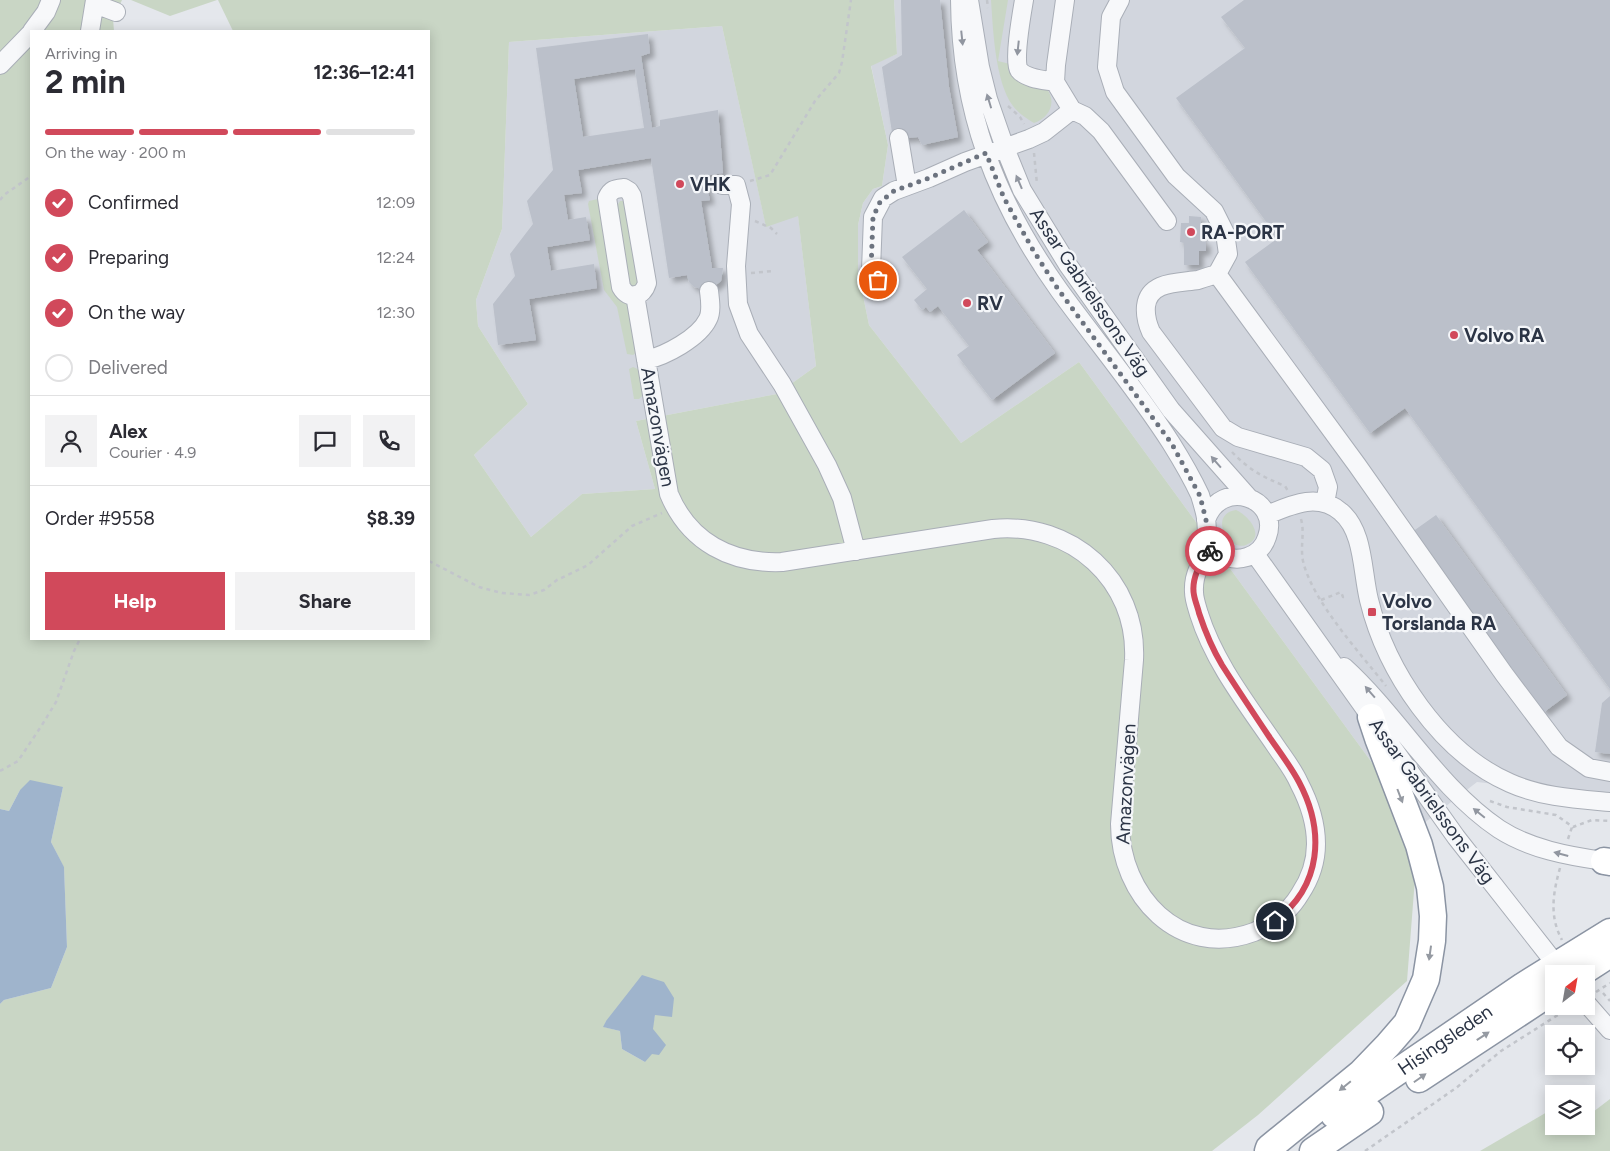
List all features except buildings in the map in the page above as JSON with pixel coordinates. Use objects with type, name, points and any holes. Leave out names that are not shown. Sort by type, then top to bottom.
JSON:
[{"type":"highway","points":[[1268,1151],[1269,1148],[1361,1073],[1388,1045],[1407,1023],[1426,979],[1432,941],[1433,916],[1430,887],[1419,845],[1371,717]]},
{"type":"highway","name":"Hisingsleden","points":[[1282,1151],[1516,991],[1610,932]]},
{"type":"highway","name":"Hisingsleden","points":[[1313,1151],[1545,996]]},
{"type":"street","points":[[33,30],[46,12],[51,0]]},
{"type":"street","name":"Assar Gabrielssons Väg","points":[[960,0],[960,28],[965,70],[975,120],[1004,198],[1033,250],[1058,289],[1172,444],[1200,496],[1206,520]]},
{"type":"street","name":"Assar Gabrielssons Väg","points":[[969,0],[980,67],[1005,148],[1022,190],[1068,265],[1171,410],[1249,498]]},
{"type":"street","points":[[1024,0],[1017,66],[1020,71],[1029,76],[1056,82]]},
{"type":"street","points":[[1065,0],[1056,65],[1056,82],[1072,110],[1086,116],[1101,132],[1167,221]]},
{"type":"street","points":[[1120,0],[1111,17],[1107,67],[1115,92],[1176,176],[1214,211],[1225,233],[1228,254],[1217,274],[1351,457],[1504,674],[1559,748],[1589,768],[1610,772]]},
{"type":"street","points":[[90,30],[95,2],[116,12]]},
{"type":"street","points":[[0,65],[30,34]]},
{"type":"street","points":[[878,280],[871,270],[873,217],[884,198],[894,191],[986,153],[1005,148],[1044,132],[1072,110]]},
{"type":"street","points":[[899,138],[907,186]]},
{"type":"street","points":[[729,185],[741,204],[736,266],[738,304],[749,334],[782,384],[834,481],[845,506],[856,551]]},
{"type":"street","points":[[624,188],[632,196],[647,283],[641,294],[636,295],[629,295],[621,287],[607,198],[614,189],[624,188]]},
{"type":"street","name":"Assar Gabrielssons Väg","points":[[1217,274],[1156,288],[1147,298],[1146,320],[1151,332],[1223,428],[1238,437],[1306,457],[1322,470],[1328,487],[1325,503]]},
{"type":"street","points":[[646,360],[668,354],[697,332],[708,319],[710,306],[709,291]]},
{"type":"street","name":"Amazonvägen","points":[[636,295],[669,494],[675,507],[689,526],[702,539],[720,550],[755,562],[782,562],[1011,527],[1036,530],[1059,538],[1083,552],[1100,568],[1122,598],[1133,635],[1133,666],[1120,824],[1122,849],[1127,868],[1145,902],[1168,922],[1185,932],[1228,938],[1241,936],[1264,927],[1290,908],[1305,887],[1310,875],[1316,846],[1312,813],[1299,781],[1221,663],[1203,626],[1194,595],[1194,582],[1199,566],[1213,548]]},
{"type":"street","points":[[1236,496],[1249,498],[1258,503],[1267,515],[1268,536],[1263,546],[1255,554],[1248,557],[1233,559],[1225,557],[1213,548],[1207,538],[1206,520],[1212,508],[1222,499],[1236,496]]},
{"type":"street","points":[[1267,515],[1305,501],[1315,500],[1332,505],[1342,513],[1356,533],[1372,612],[1384,646],[1401,678],[1423,711],[1450,741],[1489,772],[1511,784],[1555,796],[1610,802]]},
{"type":"street","name":"Assar Gabrielssons Väg","points":[[1255,554],[1474,861],[1551,958]]},
{"type":"street","name":"Assar Gabrielssons Väg","points":[[1316,641],[1362,683],[1454,792],[1500,829],[1552,852],[1572,857],[1607,861]]},
{"type":"street","points":[[1595,988],[1610,1030]]},
{"type":"path","points":[[729,185],[770,175],[815,101],[839,73],[851,0]]},
{"type":"path","points":[[987,0],[988,15]]},
{"type":"path","points":[[1006,105],[1020,117],[1024,124]]},
{"type":"path","points":[[0,200],[30,177]]},
{"type":"path","points":[[740,219],[758,222],[771,228],[777,234]]},
{"type":"path","points":[[756,273],[774,271]]},
{"type":"path","points":[[430,561],[479,587],[502,594],[529,594],[544,590],[557,580],[588,565],[632,526],[675,507]]},
{"type":"path","points":[[1321,600],[1341,592],[1343,597],[1346,597]]},
{"type":"path","points":[[0,771],[18,761],[56,702],[80,640]]},
{"type":"path","points":[[1567,842],[1572,827]]},
{"type":"path","points":[[1561,864],[1555,887],[1553,910],[1556,929],[1564,943]]},
{"type":"path","points":[[1595,980],[1610,983]]},
{"type":"path","points":[[1603,993],[1610,1001]]},
{"type":"path","points":[[1364,1151],[1456,1088],[1547,1015]]},
{"type":"shaded area","points":[[894,0],[1610,0],[1610,797],[1477,782],[1419,827],[1079,362],[961,443],[869,325],[858,271],[858,225],[863,203],[873,189],[882,186],[888,145],[871,65],[897,54]]},
{"type":"shaded area","points":[[722,26],[766,226],[798,215],[816,366],[777,394],[636,421],[655,489],[582,494],[531,537],[474,455],[528,404],[478,326],[476,300],[502,229],[509,42]]},
{"type":"green space","points":[[0,0],[122,0],[113,19],[114,30],[30,30],[30,640],[430,640],[430,30],[233,30],[218,0],[894,0],[897,54],[871,66],[888,145],[882,186],[873,189],[863,203],[858,225],[858,271],[869,325],[961,443],[1079,362],[1419,827],[1407,981],[1258,1115],[1212,1151],[0,1151],[0,1004],[4,1000],[51,988],[67,947],[64,868],[51,842],[63,787],[20,790],[9,811],[0,809]],"holes":[[[722,26],[766,227],[798,216],[816,366],[777,394],[636,421],[655,489],[582,494],[531,537],[474,455],[528,404],[478,326],[476,300],[502,229],[509,42]],[[674,998],[655,1015],[645,1062],[622,1049],[620,1031],[604,1027],[606,1021]]]},
{"type":"green space","points":[[131,0],[217,0],[170,16]]},
{"type":"green space","points":[[991,0],[1008,0],[998,61],[1010,64],[1008,69],[1014,78],[1047,89],[1050,94],[1050,109],[1044,118],[1034,123],[1015,109],[1002,83],[996,55]]},
{"type":"green space","points":[[598,199],[618,296],[628,304],[637,352],[633,355],[627,354],[617,307],[604,290],[588,204],[589,201]]},
{"type":"green space","points":[[620,201],[625,203],[638,283],[634,287],[630,285],[617,206]]},
{"type":"green space","points":[[633,367],[640,370],[644,394],[639,399],[634,399],[629,369]]},
{"type":"green space","points":[[1236,510],[1246,516],[1255,532],[1255,537],[1246,545],[1239,546],[1233,543],[1224,532],[1222,525],[1223,518],[1228,513]]},
{"type":"green space","points":[[1610,1099],[1610,1151],[1480,1151],[1545,1113],[1545,1135],[1595,1135],[1595,1110]]},
{"type":"water","points":[[30,780],[63,787],[51,842],[64,867],[67,947],[51,988],[4,1000],[0,1004],[0,809],[9,811],[20,790]]},
{"type":"water","points":[[642,975],[664,982],[674,998],[672,1017],[655,1015],[653,1029],[666,1045],[659,1055],[652,1054],[645,1062],[622,1049],[620,1031],[603,1027]]},
{"type":"way so far","points":[[878,280],[871,270],[873,217],[880,202],[894,191],[986,153],[1004,198],[1033,250],[1058,289],[1172,444],[1200,496],[1206,520],[1207,538],[1213,548],[1210,551]]},
{"type":"place","name":"VHK","points":[[680,184]]},
{"type":"place","name":"RA-PORT","points":[[1191,232]]},
{"type":"place","name":"RV","points":[[967,303]]},
{"type":"place","name":"Volvo RA","points":[[1454,335]]},
{"type":"place","name":"Volvo Torslanda RA","points":[[1372,612]]},
{"type":"route","points":[[1210,551],[1199,566],[1194,582],[1194,595],[1203,626],[1221,663],[1299,781],[1314,820],[1316,846],[1310,875],[1298,898],[1275,921]]}]
